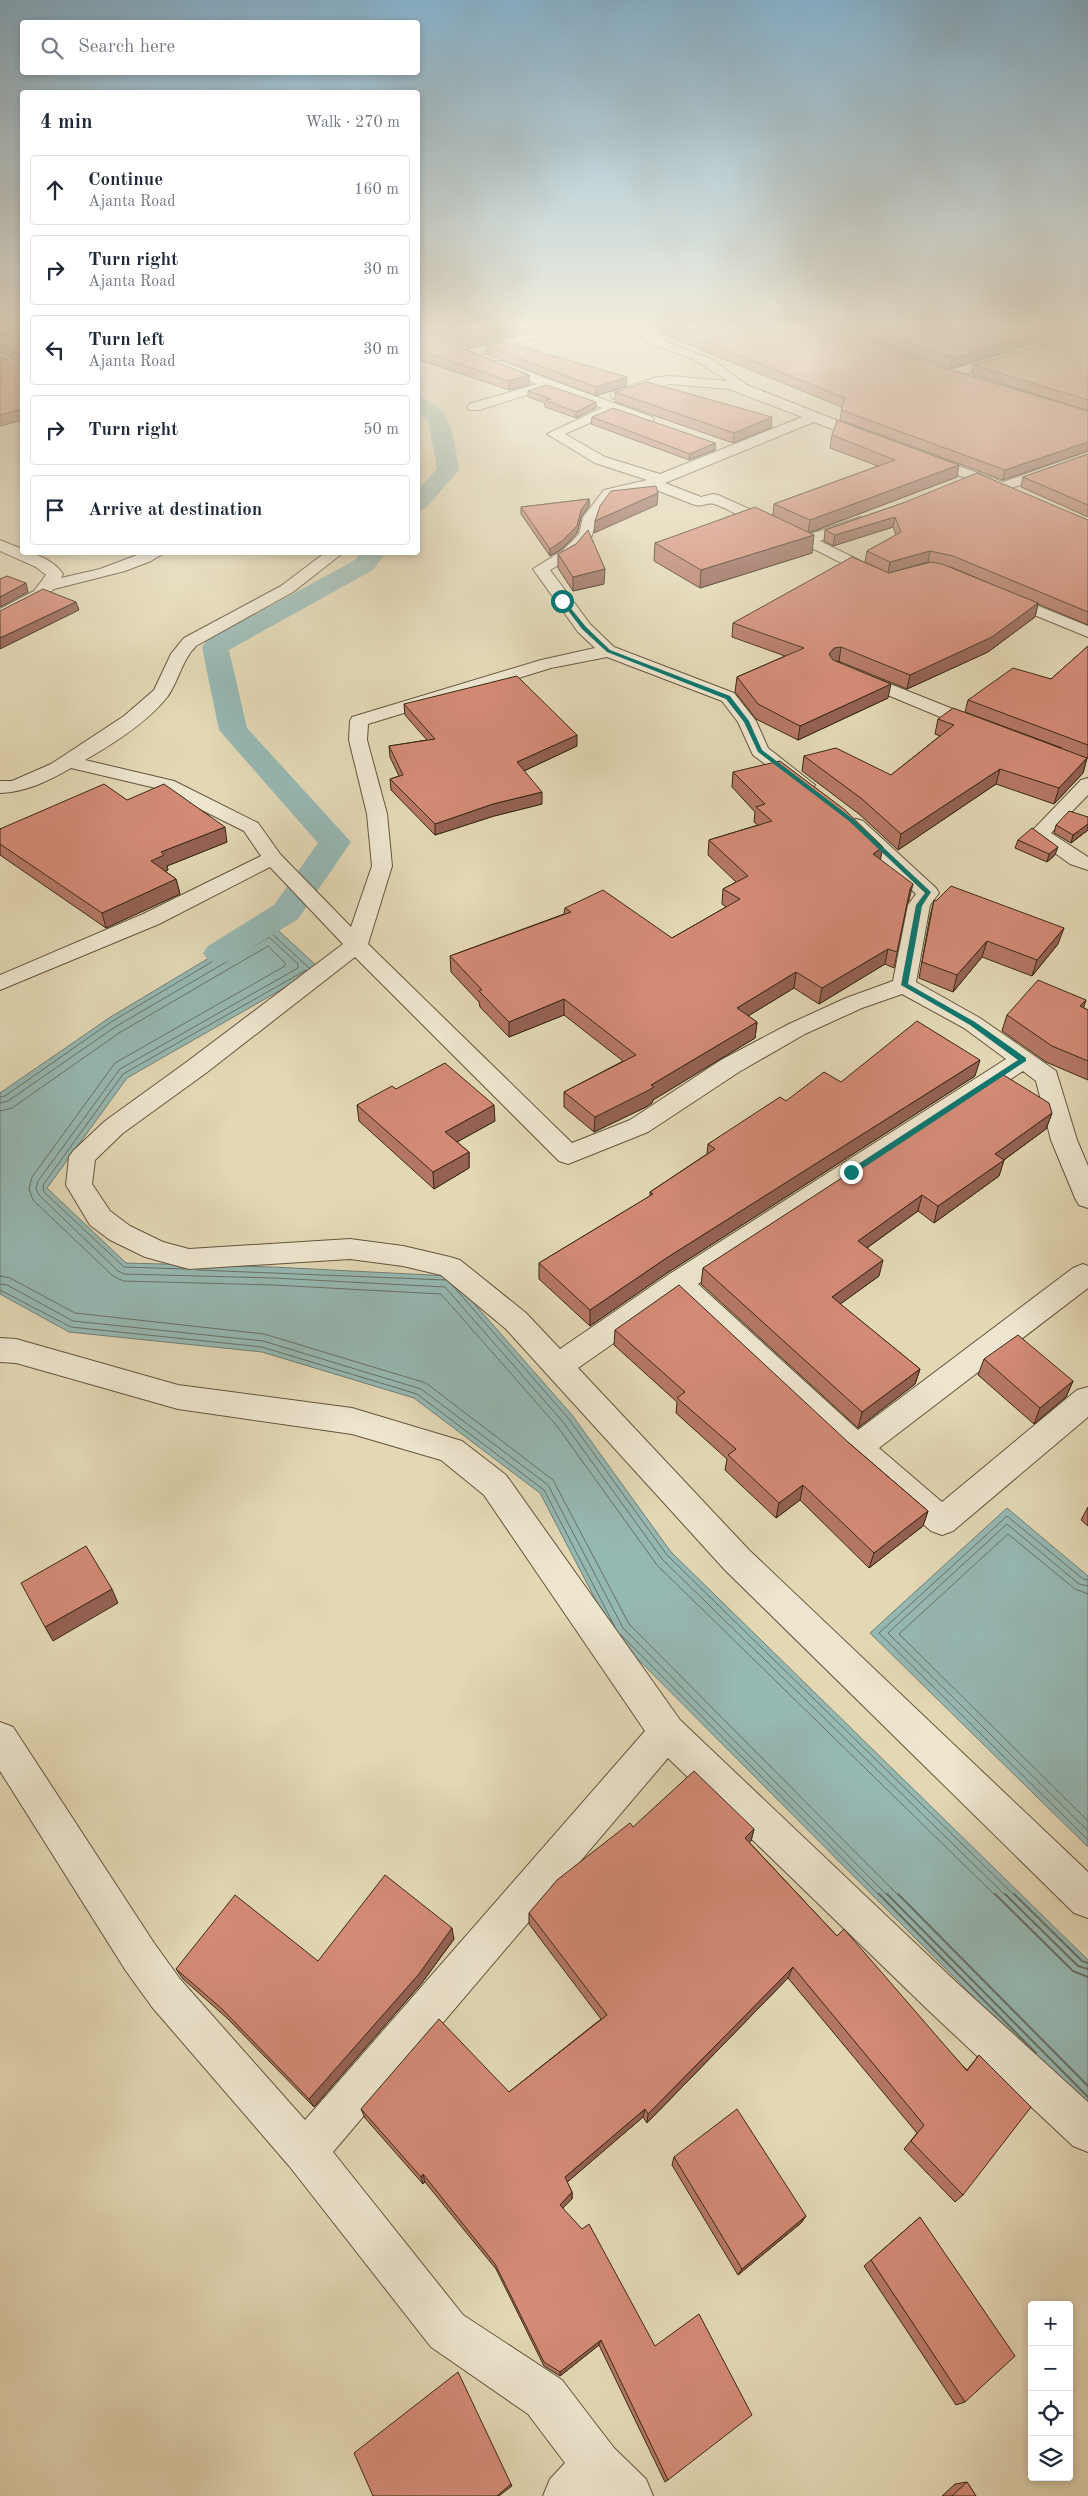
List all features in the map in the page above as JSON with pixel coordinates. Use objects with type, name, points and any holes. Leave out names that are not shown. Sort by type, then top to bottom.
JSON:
[{"type":"street","points":[[574,445],[600,460],[656,481],[700,502],[713,498],[806,540],[887,580],[894,577]]},
{"type":"street","points":[[729,445],[656,481],[610,493],[591,516],[586,535],[569,553],[541,569],[584,628],[608,651],[728,698],[746,721],[760,751],[821,797]]},
{"type":"street","points":[[908,453],[1003,487],[1020,495]]},
{"type":"street","points":[[1003,487],[1088,456]]},
{"type":"street","points":[[948,486],[973,477]]},
{"type":"street","points":[[806,540],[877,516]]},
{"type":"street","points":[[0,545],[20,554]]},
{"type":"street","points":[[0,615],[40,595],[51,585],[55,574],[42,564],[22,555]]},
{"type":"street","points":[[51,585],[92,578],[136,564],[153,555]]},
{"type":"street","points":[[4,790],[39,778],[68,762],[140,713],[159,696],[167,685],[178,656],[190,642],[287,588],[332,555]]},
{"type":"street","points":[[983,588],[1088,632]]},
{"type":"street","points":[[608,651],[547,664],[359,721],[358,740],[377,814],[382,866],[348,937],[197,1067],[114,1127],[82,1157],[79,1185],[100,1218],[120,1233],[155,1250],[189,1259],[350,1249],[403,1256],[450,1267],[516,1321],[737,1560],[1088,1899]]},
{"type":"street","points":[[838,668],[998,733]]},
{"type":"street","points":[[68,762],[167,785],[251,827],[273,858],[348,937],[568,1155],[639,1126],[730,1066],[797,1029],[854,1003],[904,985],[972,1023],[1047,1077],[1064,1140],[1088,1198]]},
{"type":"street","points":[[1088,784],[1039,834],[1077,860],[1088,864]]},
{"type":"street","points":[[844,814],[928,893],[919,905],[904,985]]},
{"type":"street","points":[[0,983],[151,919],[273,858]]},
{"type":"street","points":[[558,1366],[678,1283],[1023,1060]]},
{"type":"street","points":[[857,1448],[1083,1275],[1088,1277]]},
{"type":"street","points":[[678,1283],[857,1448],[942,1521],[1088,1399]]},
{"type":"street","points":[[0,1350],[16,1351],[178,1397],[352,1421],[451,1450],[495,1485],[667,1732],[941,1995],[1088,2131]]},
{"type":"street","points":[[305,2152],[667,1732]]},
{"type":"street","points":[[0,1739],[140,1957],[166,1993],[305,2152],[447,2331],[545,2397],[598,2486]]},
{"type":"water","points":[[269,922],[319,968],[127,1078],[47,1188],[126,1263],[273,1267],[450,1276],[572,1415],[671,1552],[1088,1960],[1088,2112],[614,1635],[540,1493],[414,1398],[262,1352],[69,1332],[0,1294],[0,1093],[109,1018]]},
{"type":"water","points":[[1007,1508],[1088,1576],[1088,1847],[870,1633]]},
{"type":"building","points":[[667,445],[709,445],[690,454]]},
{"type":"building","points":[[858,445],[906,445],[959,465],[810,520],[774,504],[895,460]]},
{"type":"building","points":[[938,445],[1078,445],[1005,470]]},
{"type":"building","points":[[1088,454],[1088,505],[1023,477]]},
{"type":"building","points":[[977,473],[1088,520],[1088,612],[953,556],[930,551],[890,562],[867,551],[901,532],[895,517],[835,535],[825,530],[903,503]]},
{"type":"building","points":[[656,486],[658,493],[595,521],[600,506],[611,491]]},
{"type":"building","points":[[589,499],[581,510],[577,526],[562,541],[550,549],[521,507]]},
{"type":"building","points":[[755,507],[814,535],[701,570],[655,543]]},
{"type":"building","points":[[588,530],[605,569],[573,577],[558,554],[576,544]]},
{"type":"building","points":[[852,557],[889,573],[931,562],[942,564],[1038,603],[992,637],[910,675],[841,647],[834,648],[829,654],[833,660],[891,684],[800,726],[758,704],[737,677],[804,648],[733,623]]},
{"type":"building","points":[[7,576],[26,583],[0,597],[0,579]]},
{"type":"building","points":[[43,589],[76,602],[0,638],[0,611]]},
{"type":"building","points":[[1088,646],[1088,745],[968,700],[1013,668],[1051,679]]},
{"type":"building","points":[[517,676],[577,735],[517,762],[542,792],[493,804],[435,824],[390,779],[403,775],[389,746],[435,739],[404,704]]},
{"type":"building","points":[[953,708],[1087,758],[1059,788],[1000,769],[901,834],[862,799],[804,756],[836,748],[891,775],[954,725],[938,719]]},
{"type":"building","points":[[780,761],[845,810],[883,847],[873,854],[913,884],[910,889],[897,952],[888,949],[822,988],[796,972],[737,1008],[757,1022],[651,1085],[654,1087],[595,1117],[564,1092],[636,1055],[564,999],[509,1022],[479,991],[482,990],[450,956],[571,912],[565,908],[603,890],[672,938],[740,899],[723,889],[748,876],[709,840],[772,821],[756,807],[765,804],[733,772]]},
{"type":"building","points":[[104,784],[127,800],[164,784],[225,827],[161,852],[164,855],[151,861],[176,879],[102,913],[0,844],[0,829]]},
{"type":"building","points":[[1069,811],[1088,817],[1088,824],[1073,835],[1056,825]]},
{"type":"building","points":[[1032,828],[1058,847],[1049,854],[1018,840]]},
{"type":"building","points":[[951,886],[1064,928],[1037,960],[987,941],[957,975],[922,962],[934,900],[936,901]]},
{"type":"building","points":[[1038,980],[1086,1000],[1080,1006],[1088,1010],[1088,1061],[1052,1046],[1007,1015]]},
{"type":"building","points":[[917,1021],[980,1060],[668,1257],[590,1310],[539,1263],[653,1194],[650,1192],[715,1149],[708,1144],[780,1097],[786,1101],[824,1072],[841,1082]]},
{"type":"building","points":[[445,1063],[494,1105],[445,1132],[469,1152],[433,1172],[357,1105],[392,1086],[396,1089]]},
{"type":"building","points":[[1002,1074],[1049,1103],[1052,1113],[995,1154],[1004,1160],[938,1206],[922,1195],[858,1241],[883,1260],[832,1297],[920,1369],[862,1412],[703,1268]]},
{"type":"building","points":[[679,1285],[849,1443],[928,1511],[874,1553],[803,1485],[779,1503],[728,1455],[736,1449],[677,1398],[685,1392],[615,1330]]},
{"type":"building","points":[[1018,1335],[1073,1381],[1040,1408],[984,1359]]},
{"type":"building","points":[[86,1546],[112,1589],[45,1627],[21,1583]]},
{"type":"building","points":[[694,1771],[754,1829],[745,1838],[837,1936],[844,1929],[967,2071],[979,2055],[1031,2107],[963,2195],[911,2141],[924,2125],[793,1967],[648,2114],[645,2109],[565,2177],[572,2192],[560,2205],[582,2229],[589,2224],[655,2346],[699,2314],[752,2415],[668,2480],[601,2340],[560,2372],[544,2362],[495,2264],[423,2174],[421,2177],[361,2109],[439,2019],[509,2092],[607,2015],[529,1913],[557,1880],[630,1823],[633,1827]]},
{"type":"building","points":[[385,1875],[452,1928],[419,1974],[309,2099],[222,2009],[176,1969],[235,1895],[318,1961]]},
{"type":"building","points":[[737,2109],[806,2216],[742,2269],[674,2157]]},
{"type":"building","points":[[920,2217],[1015,2356],[965,2402],[871,2260]]},
{"type":"building","points":[[458,2372],[511,2484],[497,2496],[373,2496],[354,2453]]},
{"type":"building","points":[[967,2482],[976,2496],[952,2496]]},
{"type":"waterway","points":[[420,501],[448,470],[443,445]]},
{"type":"waterway","points":[[220,953],[286,912],[335,842],[233,730],[215,647],[364,565],[372,555]]},
{"type":"route","points":[[562,601],[584,628],[608,651],[661,670],[728,698],[746,721],[760,751],[851,820],[928,893],[919,905],[904,985],[972,1023],[1023,1060],[851,1172]]}]
